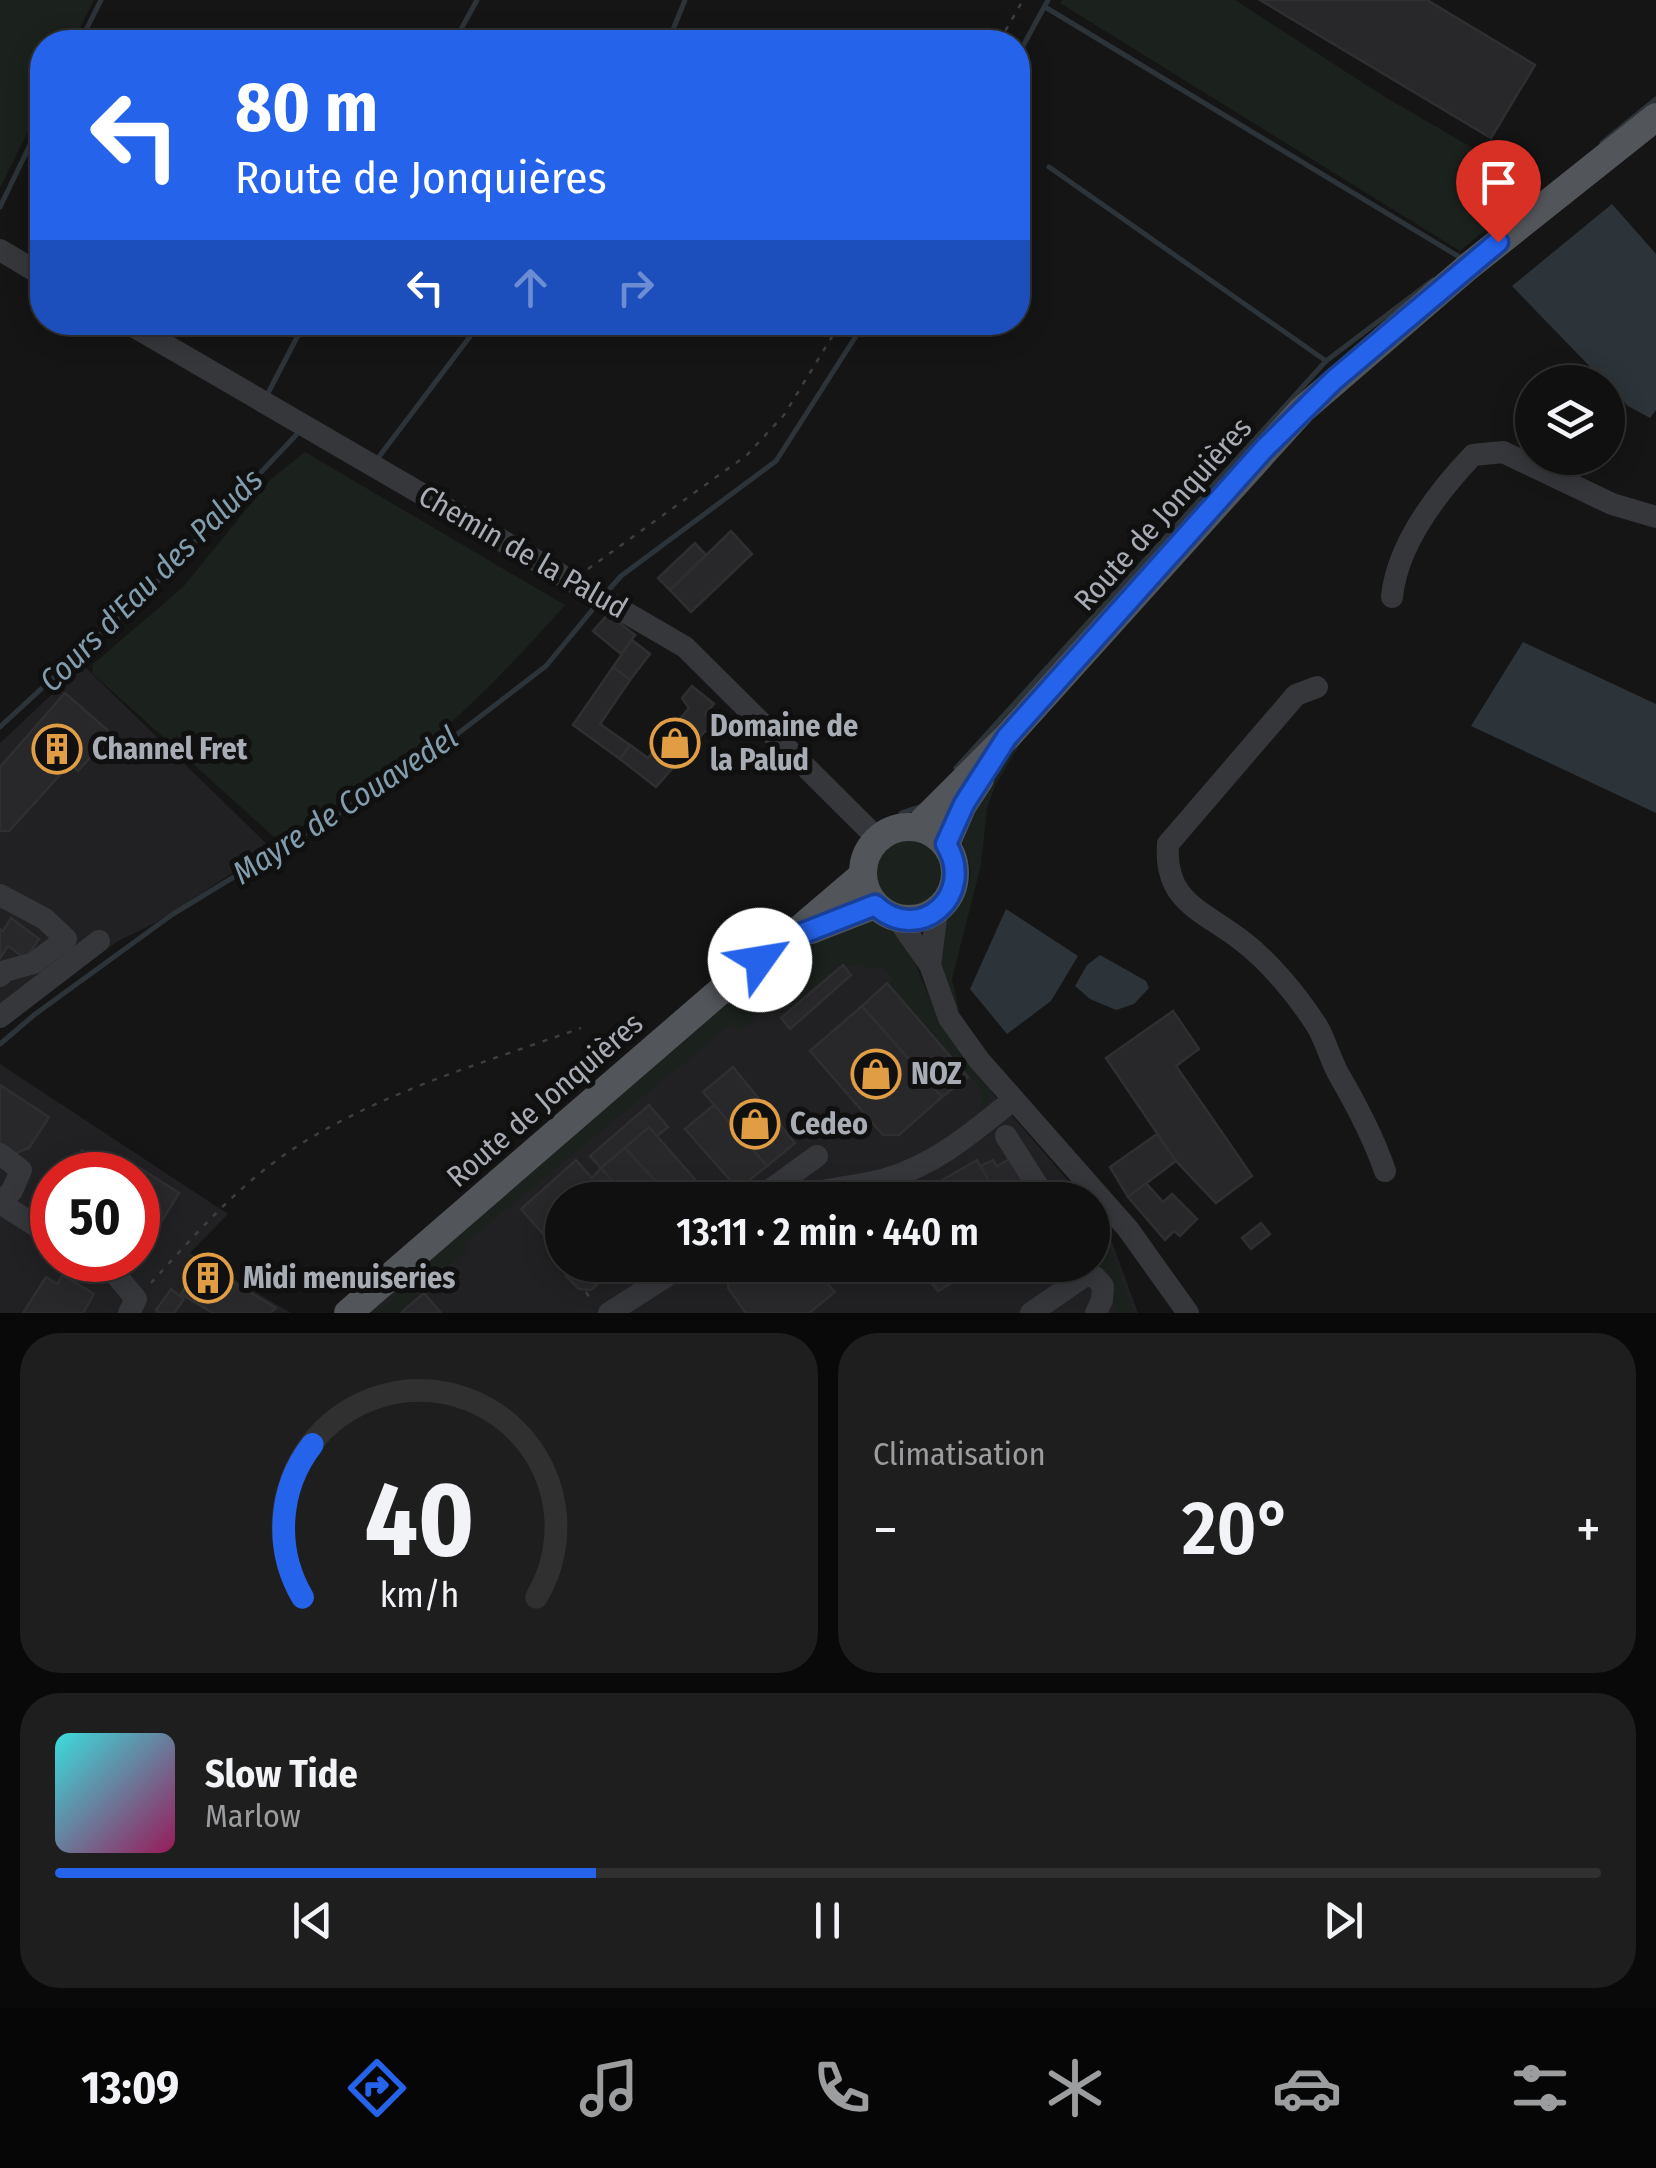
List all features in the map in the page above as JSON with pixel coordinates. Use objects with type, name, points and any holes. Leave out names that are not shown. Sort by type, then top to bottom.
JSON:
[{"type":"main road","name":"Route de Jonquières","points":[[348,1313],[733,980],[863,875],[869,850],[878,838],[903,827],[917,827],[1007,737],[1302,410],[1498,242],[1656,117]]},
{"type":"main road","name":"Route de Jonquières","points":[[946,844],[964,804],[1007,737]]},
{"type":"main road","points":[[917,827],[936,834],[946,844],[956,867],[952,892],[937,911]]},
{"type":"main road","points":[[863,875],[866,892],[886,912]]},
{"type":"main road","name":"Route de Jonquières","points":[[788,939],[886,912],[924,918],[937,911]]},
{"type":"street","points":[[0,250],[30,267]]},
{"type":"street","name":"Chemin de la Palud","points":[[149,335],[685,647],[878,838]]},
{"type":"street","points":[[1392,597],[1395,572],[1419,526],[1448,482],[1473,455],[1503,452],[1612,504],[1656,517]]},
{"type":"street","points":[[1316,687],[1296,695],[1168,844],[1166,867],[1181,895],[1201,914],[1243,941],[1317,1027],[1336,1070],[1366,1121],[1386,1171]]},
{"type":"street","points":[[0,895],[45,919],[66,938],[34,963],[4,971],[0,976]]},
{"type":"street","points":[[930,965],[937,911]]},
{"type":"street","points":[[886,912],[930,965],[949,1018],[1013,1100],[1128,1229],[1188,1313]]},
{"type":"street","points":[[0,1017],[99,941]]},
{"type":"street","points":[[871,1182],[914,1169],[944,1154],[1013,1100]]},
{"type":"street","points":[[1006,1136],[1036,1182]]},
{"type":"street","points":[[0,1154],[22,1170],[12,1191],[0,1203],[30,1222]]},
{"type":"street","points":[[777,1182],[817,1156]]},
{"type":"street","points":[[1031,1313],[1086,1275],[1095,1277],[1103,1286],[1096,1313]]},
{"type":"street","points":[[119,1282],[132,1306]]},
{"type":"street","points":[[609,1313],[657,1282]]},
{"type":"path","points":[[1006,30],[1023,0]]},
{"type":"path","points":[[578,583],[747,455],[784,416],[833,335]]},
{"type":"path","points":[[132,1306],[220,1208],[284,1155],[386,1098],[582,1028]]},
{"type":"shaded area","points":[[0,0],[94,0],[79,30],[30,30],[30,127],[0,188]]},
{"type":"shaded area","points":[[1235,0],[1385,97],[1538,186],[1460,251],[1060,3]]},
{"type":"shaded area","points":[[1612,204],[1656,254],[1656,410],[1650,418],[1625,403],[1625,365],[1588,365],[1512,286]]},
{"type":"shaded area","points":[[305,452],[565,605],[503,673],[435,736],[374,782],[283,839],[273,836],[92,673],[93,664],[183,587],[271,479]]},
{"type":"shaded area","points":[[1523,642],[1656,704],[1656,813],[1471,726]]},
{"type":"shaded area","points":[[83,665],[271,848],[157,922],[118,941],[0,1028],[0,743]]},
{"type":"shaded area","points":[[1024,738],[996,784],[987,808],[981,865],[952,979],[960,1013],[946,981],[939,946],[944,923],[969,884],[969,864],[961,838],[988,781]]},
{"type":"shaded area","points":[[910,840],[934,851],[945,875],[934,899],[910,910],[886,899],[875,875],[886,851]]},
{"type":"shaded area","points":[[1006,909],[1078,956],[1051,1001],[1007,1034],[970,989]]},
{"type":"shaded area","points":[[863,918],[892,928],[911,953],[937,1012],[992,1090],[986,1108],[981,1108],[981,1089],[889,984],[893,979],[884,968],[839,965],[783,1014],[772,1003],[739,1032],[731,1024],[464,1244],[467,1249],[398,1313],[370,1313],[390,1303],[405,1280],[649,1065],[783,957]]},
{"type":"shaded area","points":[[822,938],[894,947],[988,1088],[1069,1182],[545,1182],[545,1282],[1110,1282],[1110,1237],[1138,1313],[364,1313]]},
{"type":"shaded area","points":[[1100,955],[1146,981],[1149,988],[1134,1004],[1116,1010],[1090,999],[1075,986],[1087,965]]},
{"type":"shaded area","points":[[0,1064],[134,1152],[30,1152],[30,1282],[160,1282],[160,1169],[228,1214],[190,1253],[291,1313],[0,1313]]},
{"type":"shaded area","points":[[1110,1246],[1134,1313],[1118,1313],[1105,1283],[1110,1282]]},
{"type":"building","points":[[1260,0],[1427,0],[1535,65],[1491,138]]},
{"type":"building","points":[[731,531],[752,554],[691,612],[670,590]]},
{"type":"building","points":[[695,543],[706,555],[670,590],[658,578]]},
{"type":"building","points":[[608,614],[635,635],[621,654],[593,631]]},
{"type":"building","points":[[632,640],[650,654],[630,680],[613,667]]},
{"type":"building","points":[[613,667],[630,680],[600,724],[630,745],[620,759],[573,725]]},
{"type":"building","points":[[692,686],[714,704],[705,714],[715,728],[705,731],[656,787],[620,759],[630,745],[648,758],[689,708],[682,698]]},
{"type":"building","name":"Channel Fret","points":[[65,693],[112,734],[78,771],[70,764],[9,831],[0,831],[0,767]]},
{"type":"building","points":[[11,918],[39,939],[26,959],[8,946],[0,958],[0,929],[3,931]]},
{"type":"building","points":[[843,965],[851,975],[790,1029],[781,1018]]},
{"type":"building","points":[[887,983],[968,1077],[942,1097],[862,1006]]},
{"type":"building","name":"NOZ","points":[[862,1006],[942,1097],[899,1135],[883,1135],[810,1051]]},
{"type":"building","points":[[1173,1011],[1199,1049],[1176,1066],[1252,1176],[1216,1203],[1176,1161],[1106,1058]]},
{"type":"building","name":"Cedeo","points":[[733,1067],[795,1143],[767,1166],[703,1092]]},
{"type":"building","points":[[0,1085],[49,1117],[29,1148],[13,1154],[0,1146]]},
{"type":"building","points":[[649,1105],[668,1127],[657,1136],[649,1127],[601,1168],[590,1156]]},
{"type":"building","points":[[714,1105],[767,1166],[747,1182],[732,1182],[685,1129]]},
{"type":"building","points":[[649,1127],[697,1182],[656,1182],[625,1148]]},
{"type":"building","points":[[1157,1134],[1176,1161],[1128,1197],[1110,1167]]},
{"type":"building","points":[[625,1148],[656,1182],[613,1182],[601,1168]]},
{"type":"building","points":[[1010,1159],[1023,1182],[989,1182],[980,1166],[993,1160],[997,1166]]},
{"type":"building","points":[[576,1160],[592,1178],[601,1168],[613,1182],[551,1182]]},
{"type":"building","points":[[977,1160],[990,1182],[939,1182]]},
{"type":"building","points":[[160,1181],[179,1193],[160,1220]]},
{"type":"building","points":[[1146,1183],[1163,1202],[1172,1194],[1197,1219],[1180,1236],[1174,1231],[1165,1240],[1128,1197]]},
{"type":"building","points":[[545,1188],[545,1236],[521,1209]]},
{"type":"building","points":[[1261,1223],[1270,1234],[1251,1249],[1242,1238]]},
{"type":"building","name":"Midi menuiseries","points":[[200,1262],[276,1308],[270,1313],[213,1313],[181,1294]]},
{"type":"building","points":[[43,1282],[74,1282],[94,1294],[83,1313],[23,1313]]},
{"type":"building","points":[[572,1282],[600,1282],[591,1290],[579,1289]]},
{"type":"building","points":[[728,1282],[825,1282],[835,1292],[809,1313],[746,1313],[728,1288]]},
{"type":"building","points":[[931,1282],[953,1282],[938,1291]]},
{"type":"building","points":[[171,1289],[184,1299],[174,1313],[159,1313],[156,1310]]},
{"type":"building","points":[[424,1293],[441,1313],[401,1313]]},
{"type":"waterway","points":[[86,30],[101,0]]},
{"type":"waterway","points":[[461,30],[477,0]]},
{"type":"waterway","points":[[673,30],[685,0]]},
{"type":"waterway","name":"Mayre de Couavedel","points":[[1030,33],[1048,0]]},
{"type":"waterway","points":[[1045,7],[1461,258]]},
{"type":"waterway","points":[[1602,143],[1656,99]]},
{"type":"waterway","points":[[0,207],[30,145]]},
{"type":"waterway","points":[[1049,167],[1326,361]]},
{"type":"waterway","points":[[956,768],[1326,361],[1433,280]]},
{"type":"waterway","points":[[267,395],[298,335]]},
{"type":"waterway","points":[[378,458],[471,335]]},
{"type":"waterway","name":"Mayre de Couavedel","points":[[605,594],[621,576],[776,461],[857,335]]},
{"type":"waterway","name":"Cours d'Eau des Paluds","points":[[0,727],[156,583],[299,432]]},
{"type":"waterway","name":"Mayre de Couavedel","points":[[0,1044],[173,914],[413,768],[546,666],[598,603]]},
{"type":"waterway","points":[[901,813],[922,806]]},
{"type":"place","name":"Domaine de la Palud","points":[[675,743]]},
{"type":"place","name":"Channel Fret","points":[[57,749]]},
{"type":"place","name":"NOZ","points":[[876,1074]]},
{"type":"place","name":"Cedeo","points":[[755,1124]]},
{"type":"place","name":"Midi menuiseries","points":[[208,1278]]},
{"type":"route","points":[[760,960],[788,939],[875,905],[889,915],[911,920],[937,911],[956,880],[956,867],[946,844],[964,804],[1007,737],[1302,410],[1498,242]]}]
